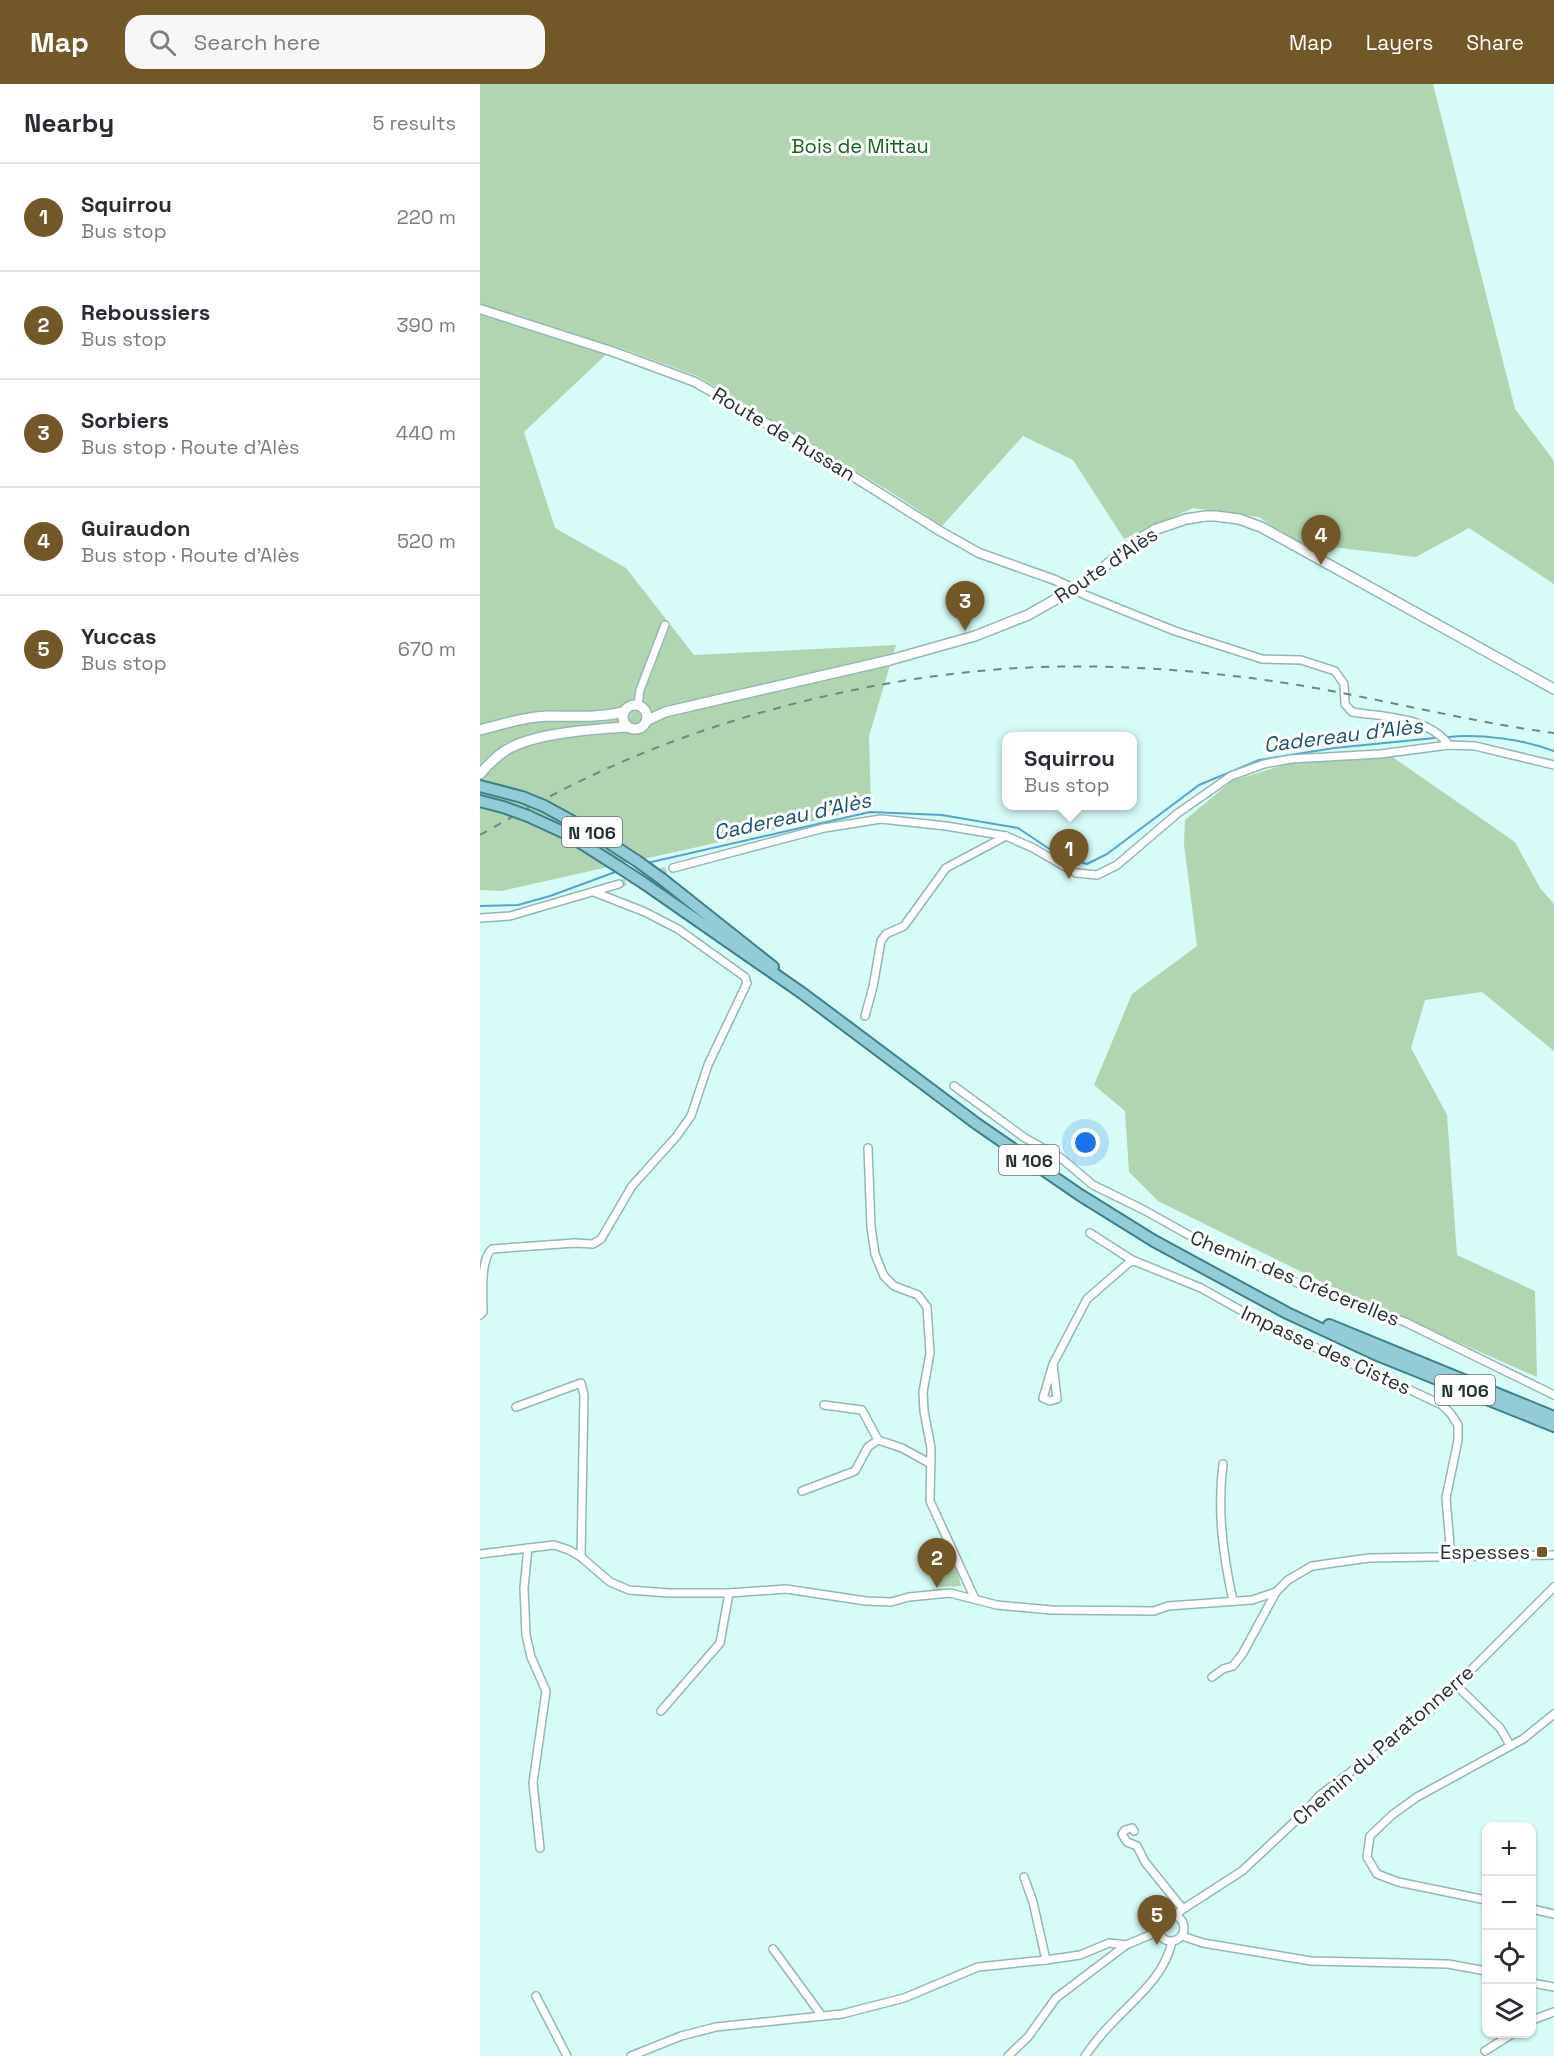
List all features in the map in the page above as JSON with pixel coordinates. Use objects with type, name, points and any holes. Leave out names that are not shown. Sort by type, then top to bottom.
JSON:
[{"type":"main road","name":"Route d'Alès","points":[[646,721],[665,712],[890,660],[975,636],[1028,615],[1074,589],[1130,545],[1154,530],[1186,519],[1206,516],[1239,519],[1261,527],[1554,689]]},
{"type":"main road","points":[[480,774],[505,750],[522,742],[605,728],[638,729],[646,721],[641,707],[627,706],[622,720],[627,727]]},
{"type":"main road","name":"Route d'Alès","points":[[641,707],[665,712]]},
{"type":"main road","points":[[480,730],[535,717],[598,717],[623,712]]},
{"type":"main road","name":"N 106","points":[[480,786],[522,797],[588,829],[662,879],[760,956],[802,993]]},
{"type":"main road","name":"N 106","points":[[480,801],[528,816],[567,834],[619,867],[802,993],[977,1124],[1089,1201],[1170,1251],[1287,1313],[1376,1354],[1554,1426]]},
{"type":"main road","name":"N 106","points":[[1271,1303],[1554,1416]]},
{"type":"street","name":"Route de Russan","points":[[480,309],[624,355],[695,382],[979,553],[1074,589]]},
{"type":"street","points":[[1074,589],[1085,596],[1175,631],[1262,659],[1302,660],[1335,672],[1344,684],[1345,704],[1352,712],[1414,722],[1441,734],[1449,745]]},
{"type":"street","points":[[641,707],[640,690],[665,625]]},
{"type":"street","points":[[673,868],[824,828],[881,819],[946,826],[1006,836],[1033,848],[1076,873],[1097,874],[1117,865],[1178,813],[1231,776],[1264,764],[1291,759],[1380,754],[1449,745],[1475,746],[1554,765]]},
{"type":"street","points":[[865,1016],[881,941],[886,934],[904,926],[946,868],[1006,836]]},
{"type":"street","points":[[480,918],[510,916],[620,884]]},
{"type":"street","points":[[480,1314],[483,1312],[483,1263],[486,1253],[492,1249],[575,1243],[593,1244],[601,1239],[632,1186],[676,1137],[691,1116],[708,1065],[747,983],[746,976],[678,929],[645,912],[594,892]]},
{"type":"street","name":"Chemin des Crécerelles","points":[[954,1086],[1025,1138],[1061,1158],[1094,1185],[1194,1238],[1307,1287],[1405,1322],[1554,1395]]},
{"type":"street","points":[[868,1148],[871,1227],[875,1254],[884,1276],[894,1286],[918,1295],[927,1307],[930,1353],[923,1392],[931,1448],[930,1501],[975,1599]]},
{"type":"street","name":"Impasse des Cistes","points":[[1090,1233],[1132,1260],[1201,1288],[1272,1328],[1442,1405],[1458,1425],[1458,1440],[1446,1498],[1451,1557]]},
{"type":"street","points":[[1053,1364],[1057,1399],[1050,1401],[1043,1398],[1053,1364],[1086,1299],[1132,1260]]},
{"type":"street","points":[[516,1407],[581,1383],[584,1395],[581,1557]]},
{"type":"street","points":[[824,1405],[862,1410],[878,1440],[902,1448],[931,1464]]},
{"type":"street","points":[[802,1491],[855,1471],[868,1447],[878,1440]]},
{"type":"street","points":[[1223,1464],[1220,1487],[1221,1532],[1233,1600]]},
{"type":"street","points":[[480,1554],[520,1551],[554,1545],[581,1557],[610,1582],[629,1590],[669,1593],[729,1593],[786,1589],[866,1601],[891,1602],[909,1597],[950,1593],[997,1605],[1051,1610],[1154,1611],[1168,1606],[1252,1600],[1276,1592]]},
{"type":"street","points":[[528,1548],[524,1588],[526,1635],[531,1657],[546,1691],[533,1782],[540,1848]]},
{"type":"street","points":[[1212,1677],[1223,1669],[1233,1666],[1243,1653],[1276,1592],[1288,1580],[1312,1566],[1369,1558],[1554,1555]]},
{"type":"street","name":"Chemin du Paratonnerre","points":[[1177,1916],[1183,1909],[1242,1871],[1320,1796],[1401,1735],[1456,1685],[1554,1587]]},
{"type":"street","points":[[661,1711],[720,1643],[729,1593]]},
{"type":"street","points":[[1456,1685],[1500,1728],[1510,1745]]},
{"type":"street","points":[[1482,1899],[1398,1882],[1377,1874],[1367,1857],[1370,1836],[1392,1815],[1417,1797],[1523,1739],[1554,1714]]},
{"type":"street","points":[[1134,1831],[1131,1828],[1122,1834],[1127,1842],[1137,1846],[1145,1862],[1183,1909]]},
{"type":"street","points":[[1024,1877],[1033,1902],[1046,1960]]},
{"type":"street","points":[[1536,1910],[1554,1914]]},
{"type":"street","points":[[1085,2056],[1098,2039],[1146,1989],[1162,1968],[1172,1942],[1182,1936],[1183,1923],[1177,1916],[1165,1916],[1157,1926],[1157,1932],[1165,1941],[1172,1942]]},
{"type":"street","points":[[1008,2056],[1028,2037],[1056,1998],[1126,1945],[1157,1932]]},
{"type":"street","points":[[1182,1936],[1203,1942],[1311,1961],[1448,1964],[1482,1970]]},
{"type":"street","points":[[631,2056],[664,2042],[716,2027],[842,2014],[904,1998],[978,1967],[1080,1954],[1109,1943],[1126,1945]]},
{"type":"street","points":[[773,1948],[822,2016]]},
{"type":"street","points":[[1536,1984],[1554,1987]]},
{"type":"street","points":[[536,1996],[567,2056]]},
{"type":"street","points":[[1536,2019],[1554,2012]]},
{"type":"street","points":[[1485,2051],[1506,2038]]},
{"type":"green space","name":"Bois de Mittau","points":[[480,84],[1433,84],[1515,409],[1554,461],[1554,584],[1469,528],[1416,557],[1291,542],[1259,517],[1193,508],[1124,539],[1073,460],[1023,436],[942,526],[894,494],[697,376],[615,346],[524,432],[555,528],[626,568],[694,655],[896,645],[869,736],[871,808],[501,891],[480,890]]},
{"type":"green space","points":[[1391,756],[1515,842],[1540,888],[1554,904],[1554,1051],[1482,992],[1425,1000],[1411,1048],[1447,1115],[1457,1255],[1535,1291],[1537,1377],[1328,1285],[1158,1201],[1129,1172],[1125,1111],[1094,1085],[1132,994],[1197,946],[1184,844],[1185,820],[1232,781],[1293,762]]},
{"type":"green space","points":[[955,1559],[961,1586],[939,1587],[939,1560]]},
{"type":"waterway","name":"Cadereau d'Alès","points":[[1448,737],[1502,738],[1554,751]]},
{"type":"waterway","name":"Cadereau d'Alès","points":[[647,863],[870,812],[942,815],[1018,828],[1060,856],[1087,864],[1107,854],[1199,785],[1259,760],[1334,748],[1435,738]]},
{"type":"waterway","name":"Cadereau d'Alès","points":[[480,906],[518,905],[618,871]]},
{"type":"tunnel","points":[[619,884],[673,868]]},
{"type":"railway","points":[[480,835],[593,775],[684,737],[782,707],[832,695],[881,685],[979,671],[1084,666],[1223,675],[1332,691],[1480,721],[1554,733]]},
{"type":"place","name":"Guiraudon","points":[[1321,565]]},
{"type":"place","name":"Sorbiers","points":[[965,631]]},
{"type":"place","name":"Squirrou","points":[[1069,879]]},
{"type":"place","name":"Espesses","points":[[1542,1552]]},
{"type":"place","name":"Reboussiers","points":[[937,1588]]},
{"type":"place","name":"Yuccas","points":[[1157,1945]]}]
